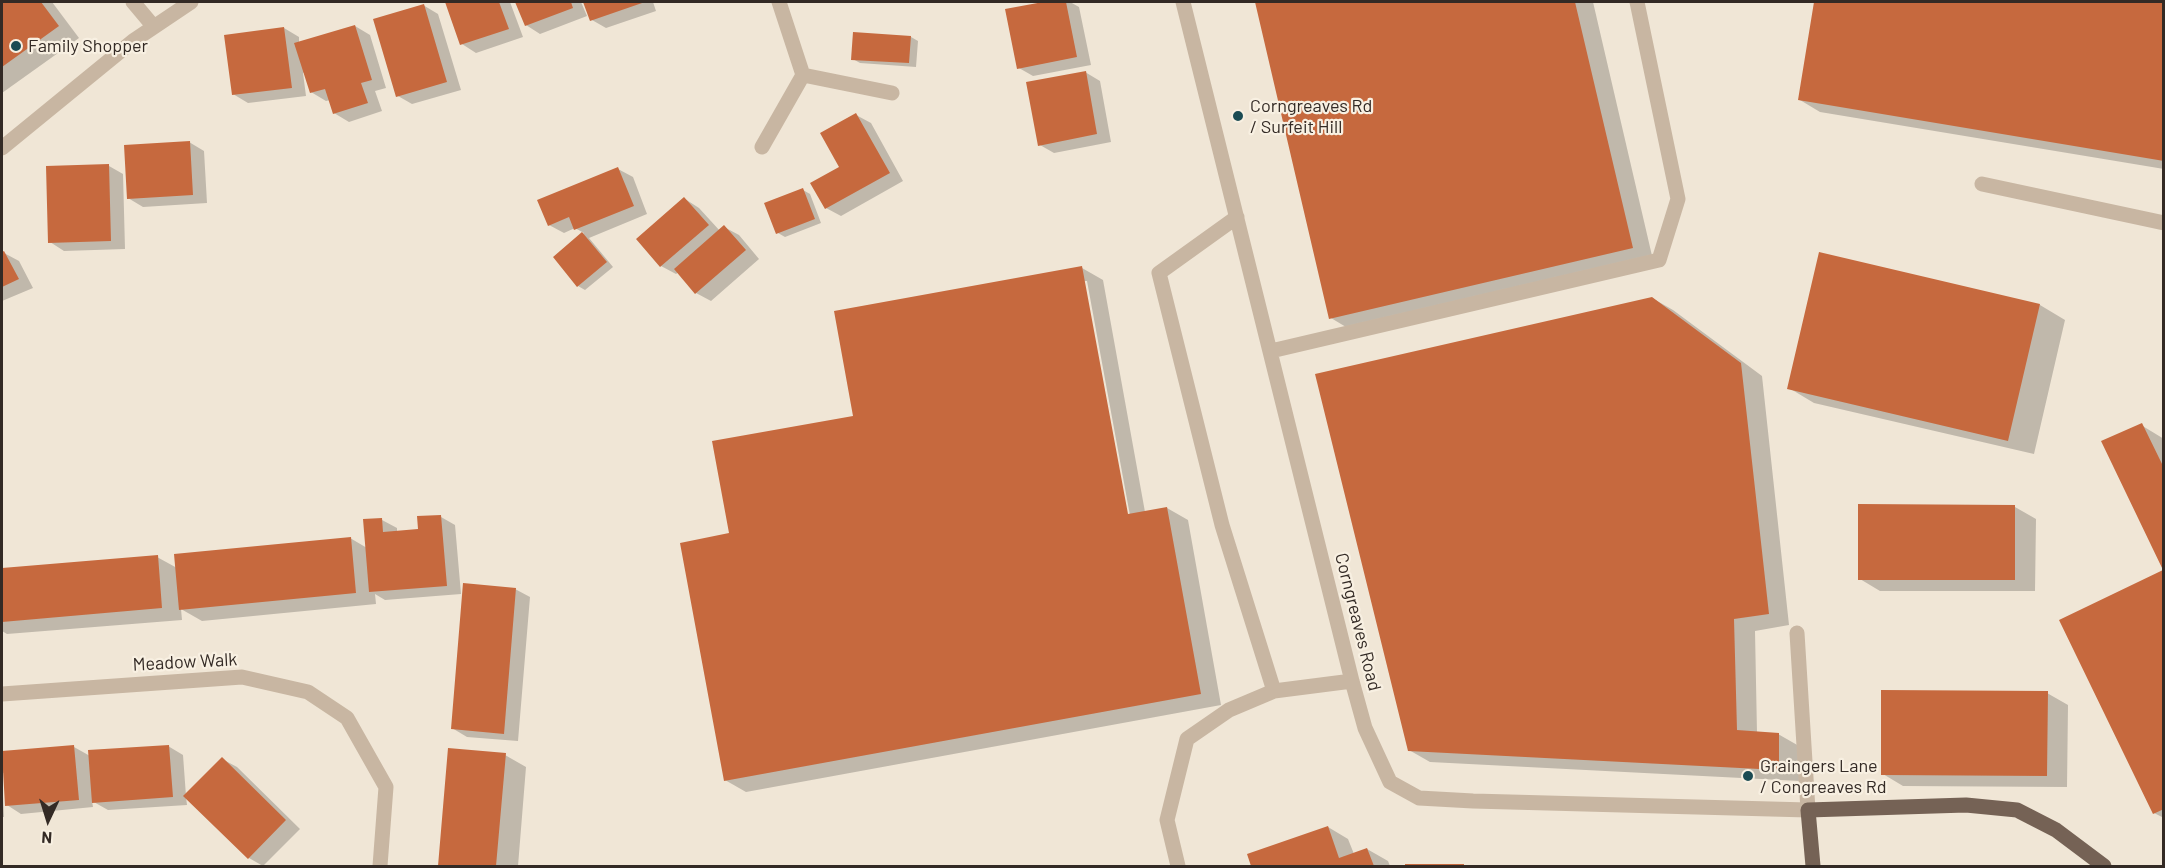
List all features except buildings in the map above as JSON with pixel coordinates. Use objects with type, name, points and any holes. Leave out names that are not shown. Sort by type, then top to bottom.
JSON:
[{"type":"main road","points":[[1813,867],[1808,810],[1966,805],[2017,810],[2056,830],[2104,867]]},
{"type":"street","points":[[133,2],[154,27]]},
{"type":"street","points":[[2,148],[132,41],[191,2]]},
{"type":"street","points":[[762,147],[803,75],[779,2]]},
{"type":"street","name":"Corngreaves Road","points":[[1183,2],[1352,681],[1365,728],[1390,782],[1419,798],[1808,810]]},
{"type":"street","points":[[1271,351],[1659,260],[1678,199],[1637,2]]},
{"type":"street","points":[[803,75],[892,93]]},
{"type":"street","points":[[1982,184],[2163,223]]},
{"type":"street","points":[[1238,217],[1159,273],[1222,525],[1274,691]]},
{"type":"street","points":[[1797,633],[1808,810]]},
{"type":"street","name":"Meadow Walk","points":[[2,693],[242,677],[308,692],[347,718],[386,787],[380,867]]},
{"type":"street","points":[[1178,867],[1167,820],[1187,739],[1229,710],[1274,691],[1352,681]]},
{"type":"place","name":"Family Shopper","points":[[16,46]]},
{"type":"place","name":"Corngreaves Rd / Surfeit Hill","points":[[1238,116]]},
{"type":"place","name":"Graingers Lane / Congreaves Rd","points":[[1748,776]]}]
